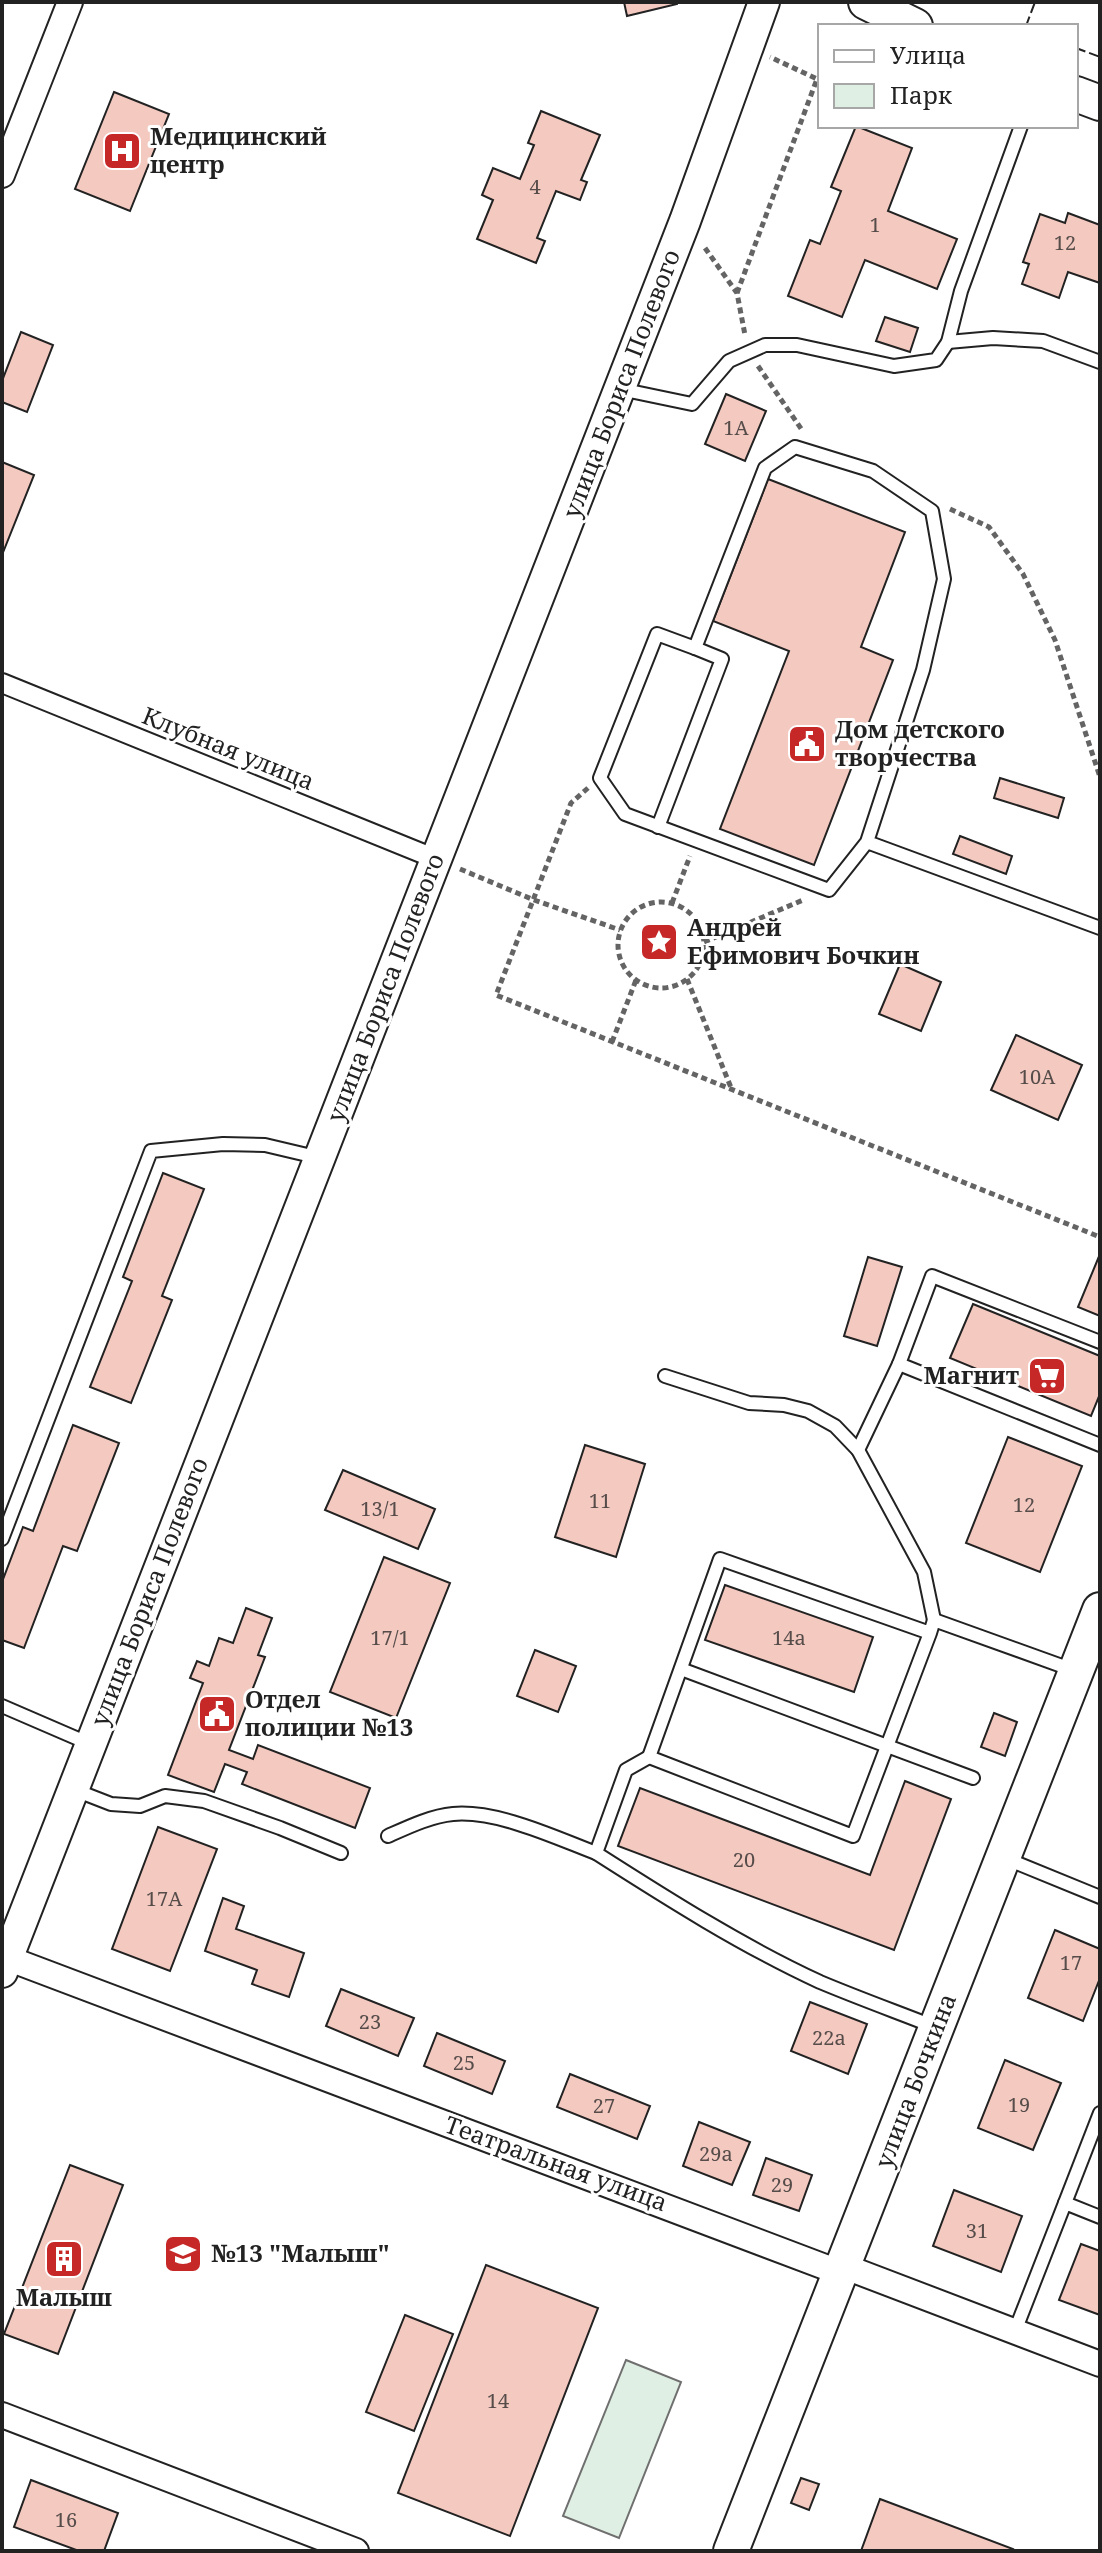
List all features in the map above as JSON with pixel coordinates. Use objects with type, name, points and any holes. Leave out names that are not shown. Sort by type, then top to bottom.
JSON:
[{"type":"main road","points":[[866,2],[911,24]]},
{"type":"main road","points":[[1078,95],[1100,103]]},
{"type":"main road","name":"улица Бочкина","points":[[731,2551],[1100,1610]]},
{"type":"street","points":[[2,175],[70,2]]},
{"type":"street","name":"улица Бориса Полевого","points":[[4,1962],[620,389],[764,2]]},
{"type":"street","name":"Клубная улица","points":[[2,683],[436,859]]},
{"type":"street","name":"Театральная улица","points":[[4,1962],[1100,2364]]},
{"type":"street","points":[[2,2415],[356,2551]]},
{"type":"lane","points":[[620,389],[692,404],[729,361],[765,345],[797,345],[894,366],[936,360],[948,342],[961,291],[1020,128]]},
{"type":"lane","points":[[948,342],[993,338],[1043,341],[1100,362]]},
{"type":"lane","points":[[658,827],[722,659],[657,634],[600,778],[625,814],[696,842],[829,890],[867,842],[923,670],[944,579],[932,511],[873,471],[795,447],[765,468],[695,648]]},
{"type":"lane","points":[[867,842],[1100,928]]},
{"type":"lane","points":[[2,1539],[151,1151],[223,1144],[265,1145],[320,1158]]},
{"type":"lane","points":[[858,1450],[899,1364],[932,1276],[1100,1342]]},
{"type":"lane","points":[[899,1364],[1100,1445]]},
{"type":"lane","points":[[649,1757],[853,1836],[932,1626],[924,1572],[858,1450],[835,1426],[808,1411],[784,1405],[749,1403],[665,1376]]},
{"type":"lane","points":[[596,1853],[626,1770],[649,1757],[720,1559],[1076,1671]]},
{"type":"lane","points":[[681,1669],[973,1778]]},
{"type":"lane","points":[[2,1706],[90,1744]]},
{"type":"lane","points":[[72,1789],[111,1804],[140,1806],[165,1796],[204,1801],[341,1853]]},
{"type":"lane","points":[[388,1836],[450,1814],[480,1814],[596,1853],[668,1899],[755,1948],[820,1981],[936,2028]]},
{"type":"lane","points":[[1003,1857],[1100,1897]]},
{"type":"lane","points":[[1015,2331],[1100,2113]]},
{"type":"lane","points":[[1065,2203],[1100,2217]]},
{"type":"path","points":[[737,293],[817,79],[749,47]]},
{"type":"path","points":[[685,221],[737,293],[748,351],[818,454]]},
{"type":"path","points":[[919,502],[956,511],[989,527],[1023,574],[1055,640],[1100,777]]},
{"type":"path","points":[[600,778],[571,803],[496,995],[1100,1237]]},
{"type":"path","points":[[672,903],[696,842]]},
{"type":"path","points":[[436,859],[534,900],[620,930]]},
{"type":"path","points":[[704,942],[829,890]]},
{"type":"path","points":[[672,903],[682,907],[697,921],[704,942],[703,956],[697,969],[675,986],[648,986],[626,970],[620,958],[620,930],[635,910],[647,904],[672,903]]},
{"type":"path","points":[[687,979],[732,1090]]},
{"type":"path","points":[[612,1042],[636,980]]},
{"type":"green space","points":[[626,2360],[681,2382],[619,2538],[563,2516]]},
{"type":"building","points":[[624,2],[677,2],[677,4],[627,16]]},
{"type":"building","name":"Медицинский центр","points":[[114,92],[169,114],[130,211],[75,189]]},
{"type":"building","points":[[541,111],[600,135],[581,180],[587,182],[580,200],[556,191],[537,238],[545,241],[536,263],[477,239],[493,200],[482,195],[493,168],[520,179],[534,145],[528,143]]},
{"type":"building","points":[[855,128],[912,148],[888,211],[957,239],[937,289],[865,260],[842,317],[788,296],[810,240],[820,244],[841,191],[831,187]]},
{"type":"building","points":[[1068,213],[1100,225],[1100,283],[1068,272],[1059,298],[1022,284],[1029,264],[1023,262],[1040,214],[1065,223]]},
{"type":"building","points":[[885,317],[918,328],[910,352],[876,341]]},
{"type":"building","points":[[21,332],[53,345],[27,412],[2,402],[2,381]]},
{"type":"building","points":[[726,394],[766,411],[745,461],[705,444]]},
{"type":"building","points":[[2,462],[34,475],[2,555]]},
{"type":"building","name":"Дом детского творчества","points":[[768,479],[905,532],[861,647],[893,660],[814,865],[720,829],[789,651],[713,621]]},
{"type":"building","points":[[1000,778],[1064,798],[1058,818],[994,798]]},
{"type":"building","points":[[960,836],[1012,856],[1006,874],[953,854]]},
{"type":"building","points":[[900,964],[941,982],[921,1031],[879,1014]]},
{"type":"building","points":[[1016,1035],[1082,1065],[1058,1120],[991,1090]]},
{"type":"building","points":[[163,1173],[204,1189],[162,1296],[172,1300],[131,1403],[90,1387],[132,1281],[123,1277]]},
{"type":"building","points":[[1100,1254],[1100,1316],[1078,1307]]},
{"type":"building","points":[[868,1257],[902,1267],[877,1346],[844,1336]]},
{"type":"building","name":"Магнит","points":[[973,1304],[1100,1356],[1100,1394],[1091,1416],[950,1358]]},
{"type":"building","points":[[73,1425],[119,1443],[77,1551],[63,1546],[24,1648],[2,1640],[2,1582],[23,1527],[33,1531]]},
{"type":"building","points":[[1008,1437],[1082,1466],[1040,1572],[966,1543]]},
{"type":"building","points":[[585,1445],[645,1464],[616,1557],[555,1537]]},
{"type":"building","points":[[343,1470],[435,1509],[418,1549],[325,1510]]},
{"type":"building","points":[[384,1557],[450,1583],[396,1718],[330,1692]]},
{"type":"building","points":[[725,1585],[873,1637],[854,1692],[705,1640]]},
{"type":"building","name":"Отдел полиции №13","points":[[246,1608],[272,1618],[258,1655],[265,1657],[229,1750],[253,1759],[258,1745],[370,1788],[355,1828],[242,1784],[247,1772],[225,1764],[214,1792],[168,1775],[203,1683],[190,1678],[197,1661],[209,1666],[219,1638],[233,1643]]},
{"type":"building","points":[[535,1650],[576,1666],[558,1712],[517,1696]]},
{"type":"building","points":[[994,1713],[1017,1722],[1005,1756],[981,1747]]},
{"type":"building","points":[[905,1781],[951,1799],[894,1950],[618,1846],[640,1788],[870,1875]]},
{"type":"building","points":[[158,1827],[217,1849],[170,1971],[112,1949]]},
{"type":"building","points":[[223,1898],[244,1906],[236,1929],[304,1953],[289,1997],[252,1984],[257,1970],[205,1951]]},
{"type":"building","points":[[1055,1930],[1100,1949],[1100,1978],[1083,2021],[1028,1998]]},
{"type":"building","points":[[341,1989],[414,2018],[398,2056],[326,2026]]},
{"type":"building","points":[[810,2002],[867,2024],[848,2074],[791,2051]]},
{"type":"building","points":[[437,2033],[505,2061],[492,2094],[424,2066]]},
{"type":"building","points":[[1005,2060],[1061,2083],[1033,2150],[978,2128]]},
{"type":"building","points":[[570,2074],[650,2106],[637,2139],[557,2107]]},
{"type":"building","points":[[699,2122],[750,2142],[732,2185],[683,2166]]},
{"type":"building","points":[[766,2158],[812,2175],[799,2211],[753,2195]]},
{"type":"building","name":"Малыш","points":[[70,2165],[123,2185],[58,2354],[4,2334]]},
{"type":"building","points":[[954,2190],[1022,2216],[1001,2272],[933,2246]]},
{"type":"building","points":[[1081,2244],[1100,2251],[1100,2315],[1059,2300]]},
{"type":"building","points":[[486,2265],[598,2308],[510,2536],[398,2493]]},
{"type":"building","points":[[405,2315],[453,2334],[414,2431],[366,2412]]},
{"type":"building","points":[[801,2478],[819,2484],[809,2510],[791,2503]]},
{"type":"building","points":[[31,2480],[118,2513],[104,2551],[79,2551],[14,2527]]},
{"type":"building","points":[[880,2499],[1013,2549],[861,2551]]},
{"type":"fence","points":[[1027,24],[1035,2]]},
{"type":"fence","points":[[1078,49],[1100,57]]},
{"type":"place","name":"Медицинский центр","points":[[122,151]]},
{"type":"place","name":"Дом детского творчества","points":[[807,744]]},
{"type":"place","name":"Андрей Ефимович Бочкин","points":[[659,942]]},
{"type":"place","name":"Магнит","points":[[1047,1376]]},
{"type":"place","name":"Отдел полиции №13","points":[[217,1714]]},
{"type":"place","name":"№13 \"Малыш\"","points":[[183,2254]]},
{"type":"place","name":"Малыш","points":[[64,2259]]}]
